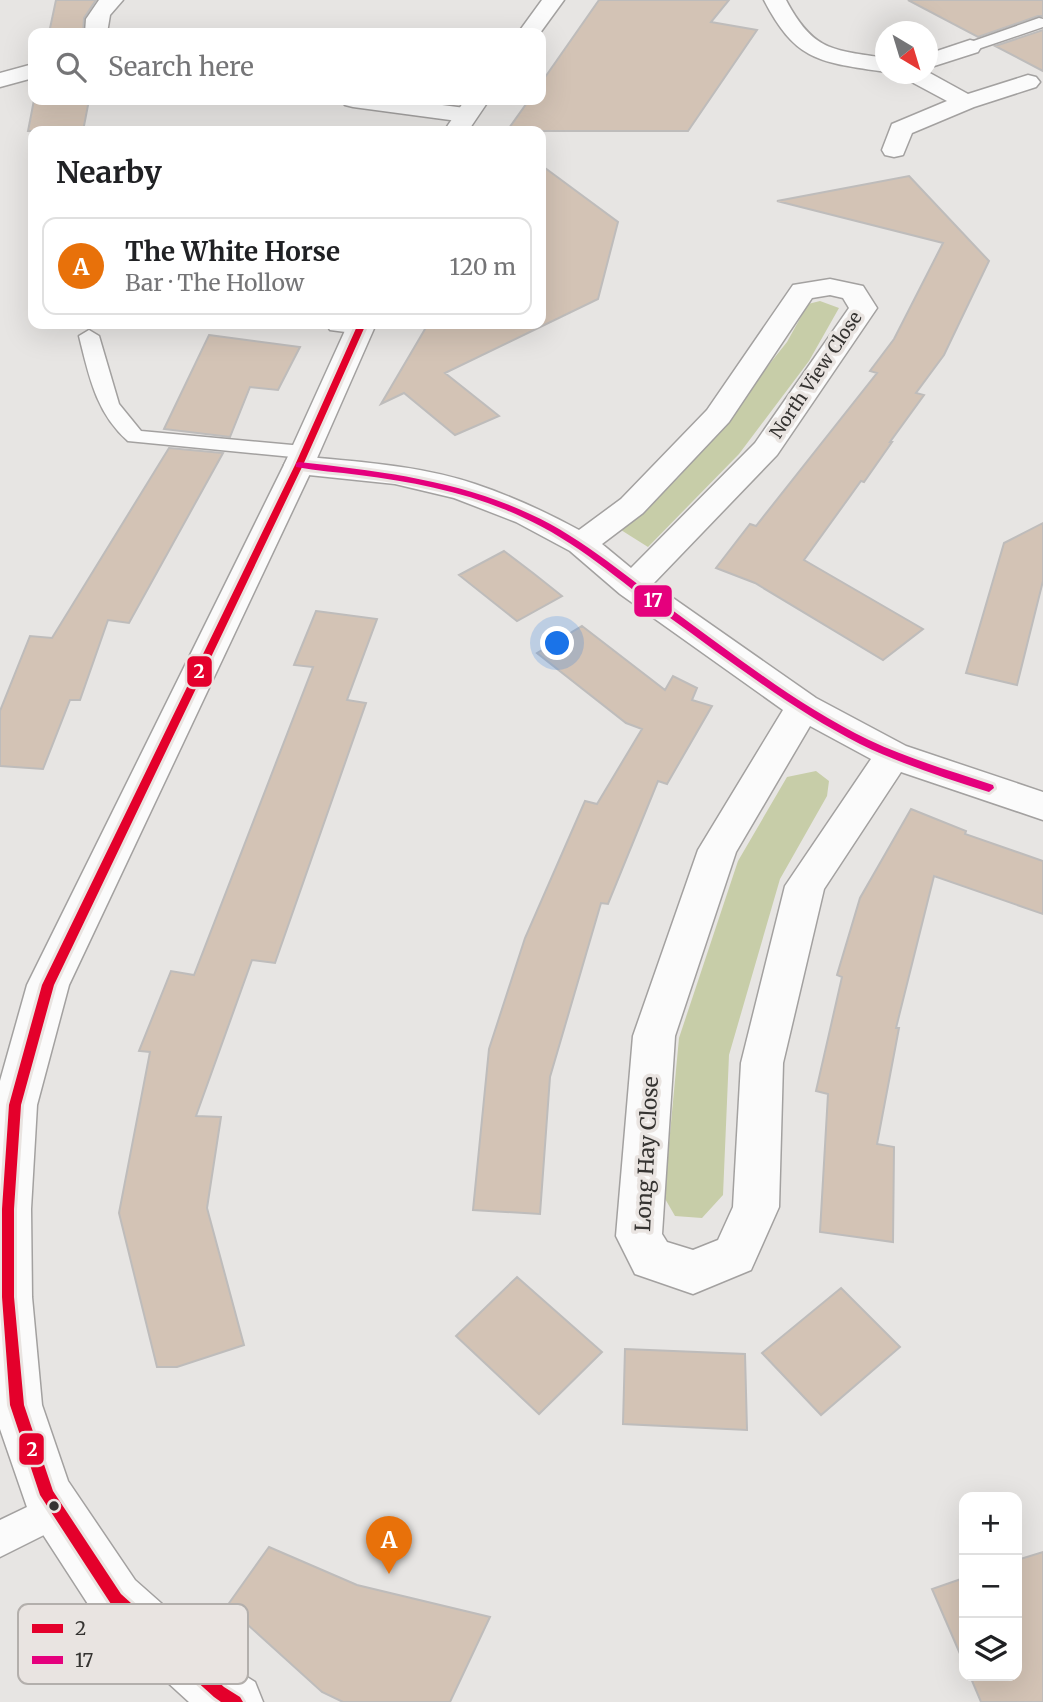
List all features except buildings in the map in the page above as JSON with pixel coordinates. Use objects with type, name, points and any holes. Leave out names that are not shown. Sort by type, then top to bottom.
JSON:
[{"type":"street","points":[[96,28],[95,23],[104,7],[112,0]]},
{"type":"street","points":[[532,28],[553,0]]},
{"type":"street","points":[[775,0],[793,33],[810,47],[843,58],[875,63]]},
{"type":"street","points":[[938,58],[970,47]]},
{"type":"street","points":[[0,80],[28,72]]},
{"type":"street","points":[[894,150],[901,129],[966,102],[1028,82]]},
{"type":"street","points":[[933,84],[966,102]]},
{"type":"street","points":[[391,105],[466,115]]},
{"type":"street","name":"North View Close","points":[[581,544],[632,506],[718,416],[803,290],[830,287],[852,292],[863,308],[766,449],[632,586]]},
{"type":"street","points":[[122,1604],[47,1495],[17,1405],[8,1297],[7,1106],[48,985],[301,458],[352,329]]},
{"type":"street","points":[[301,458],[463,490],[527,515],[581,544],[632,586],[803,707],[893,755],[1043,806]]},
{"type":"street","name":"Long Hay Close","points":[[803,707],[717,850],[654,1036],[639,1236],[651,1259],[693,1272],[735,1255],[756,1207],[762,1063],[805,886],[893,755]]},
{"type":"street","points":[[210,1684],[235,1702]]},
{"type":"lane","points":[[970,47],[1040,23]]},
{"type":"lane","points":[[89,336],[110,412],[122,428],[135,437],[301,458]]},
{"type":"lane","points":[[0,1539],[56,1511]]},
{"type":"green space","points":[[820,301],[839,308],[809,361],[739,454],[648,547],[621,530],[679,477],[787,342],[808,304]]},
{"type":"green space","points":[[816,771],[829,781],[827,796],[780,879],[729,1055],[723,1195],[702,1218],[675,1216],[664,1197],[679,1038],[738,861],[787,777]]},
{"type":"transit line","name":"2","points":[[122,1604],[47,1495],[17,1405],[8,1297],[8,1209],[15,1105],[48,985],[299,465],[360,329]]},
{"type":"transit line","name":"17","points":[[299,465],[387,476],[443,487],[498,503],[526,515],[583,548],[750,671],[834,726],[893,755],[989,788]]},
{"type":"transit line","name":"2","points":[[210,1684],[235,1702]]},
{"type":"place","name":"The White Horse","points":[[389,1574]]}]
